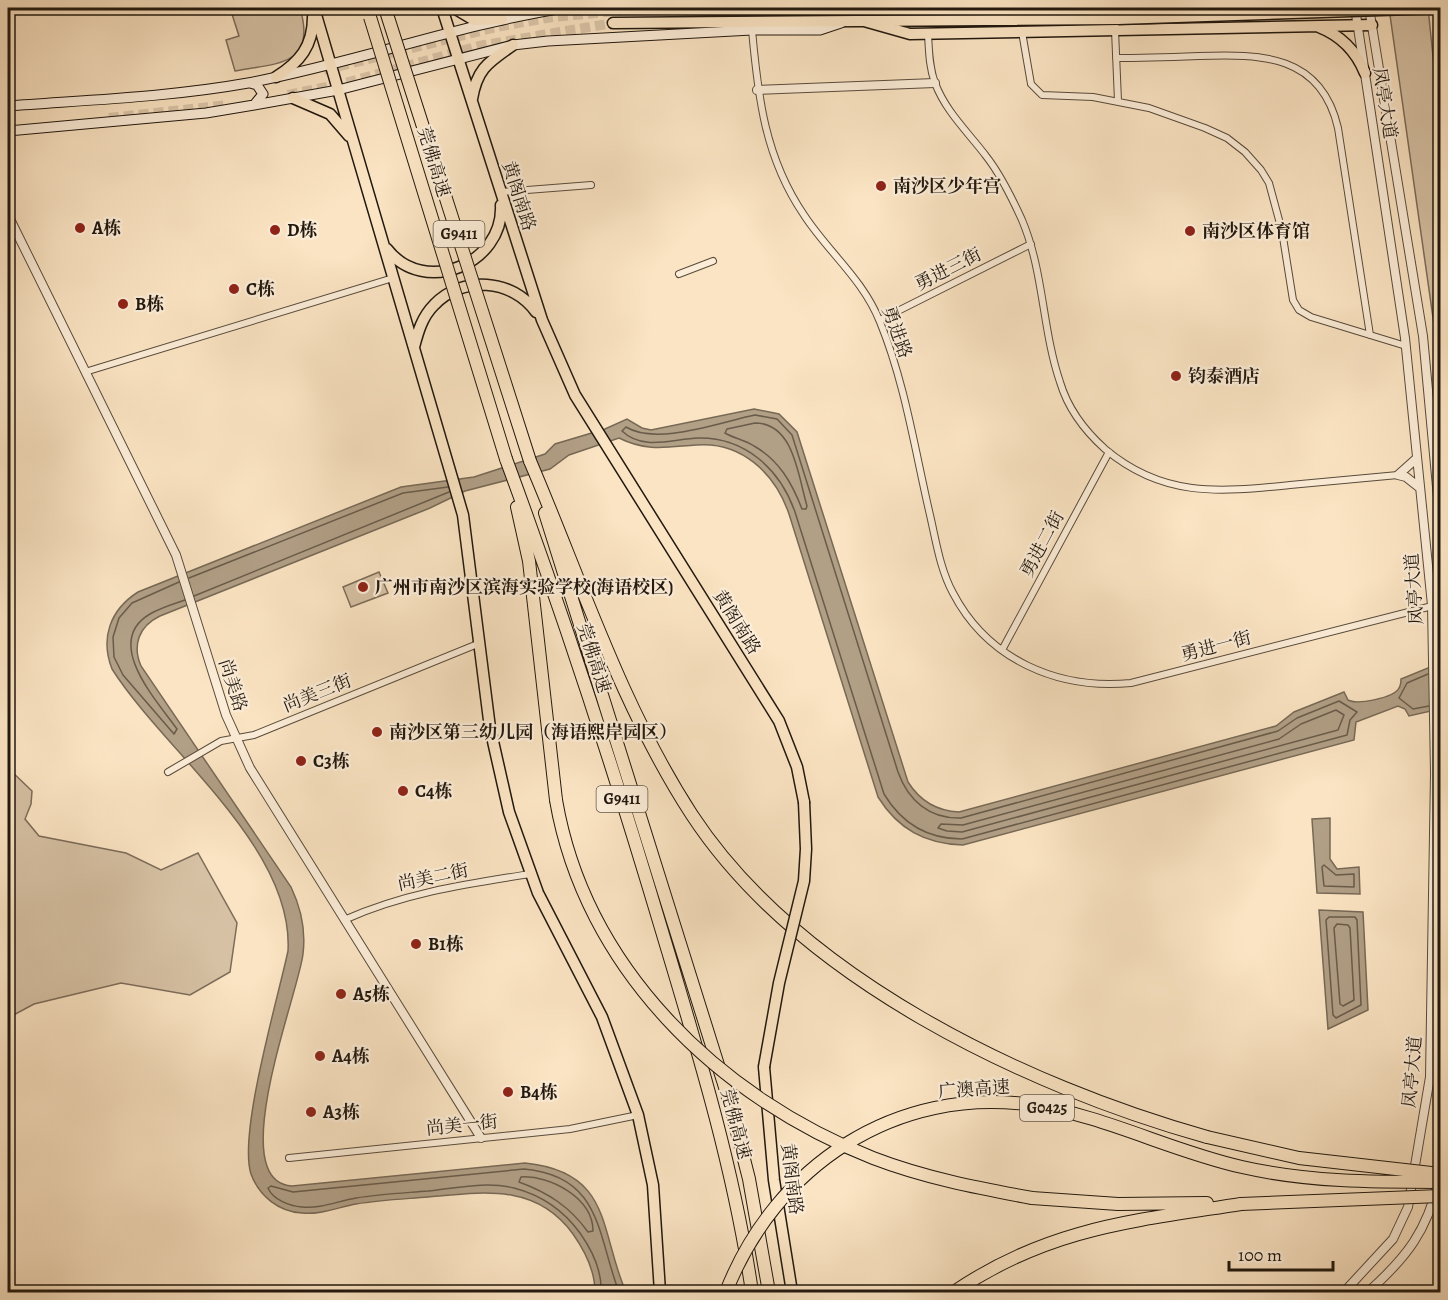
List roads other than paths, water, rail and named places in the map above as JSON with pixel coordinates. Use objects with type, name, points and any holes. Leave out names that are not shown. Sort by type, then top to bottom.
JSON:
[{"type":"highway","name":"莞佛高速","points":[[367,8],[506,459],[543,560],[628,820],[694,1040],[725,1148],[744,1238],[752,1293]]},
{"type":"highway","name":"莞佛高速","points":[[386,8],[530,460],[564,556],[710,1037],[749,1179],[769,1293]]},
{"type":"highway","points":[[506,459],[529,561],[556,800],[571,859],[581,888],[620,962],[657,1009],[707,1057],[761,1098],[837,1141],[872,1157],[970,1187],[1032,1198],[1153,1204],[1241,1204],[1440,1196]]},
{"type":"highway","points":[[564,556],[629,699],[670,779],[726,862],[769,907],[857,975],[969,1044],[1090,1099],[1207,1137],[1299,1158],[1440,1172]]},
{"type":"highway","name":"广澳高速","points":[[726,1293],[735,1268],[772,1208],[813,1167],[872,1129],[900,1118],[944,1107],[1001,1103],[1033,1105],[1093,1119],[1206,1157],[1280,1174],[1342,1180],[1440,1182]]},
{"type":"highway","points":[[954,1293],[996,1266],[1041,1245],[1089,1229],[1159,1215],[1241,1204]]},
{"type":"main road","points":[[314,8],[463,515],[490,728],[498,771],[530,874],[602,1017],[638,1115],[654,1194],[660,1293]]},
{"type":"main road","points":[[276,77],[295,64],[308,45],[313,30],[314,8]]},
{"type":"main road","name":"黄阁南路","points":[[442,8],[542,320],[575,395],[779,721],[797,766],[804,802],[806,849],[802,889],[778,983],[764,1067],[774,1180],[792,1293]]},
{"type":"main road","points":[[454,8],[474,20],[502,20]]},
{"type":"main road","points":[[8,106],[247,83],[331,64],[449,32],[564,8]]},
{"type":"main road","points":[[650,8],[733,10],[830,8]]},
{"type":"main road","points":[[864,21],[910,34],[1022,32],[1117,24],[1440,8]]},
{"type":"main road","points":[[8,131],[206,113],[254,105],[338,90],[457,57],[513,45],[609,37],[752,30],[820,30],[847,21]]},
{"type":"main road","points":[[613,23],[864,21],[1372,25]]},
{"type":"main road","points":[[1316,26],[1329,31],[1352,49],[1365,73]]},
{"type":"main road","points":[[472,102],[475,81],[480,72],[490,60],[513,45]]},
{"type":"main road","points":[[247,83],[257,85],[263,94],[254,105]]},
{"type":"main road","points":[[293,98],[330,114],[354,143]]},
{"type":"main road","points":[[383,244],[393,256],[407,266],[422,271],[455,270],[470,263],[493,240],[502,208],[500,192]]},
{"type":"main road","points":[[414,348],[424,317],[434,305],[460,288],[484,285],[507,289],[521,297],[542,320]]},
{"type":"street","name":"凤亭大道","points":[[1344,1293],[1393,1239],[1408,1207],[1430,1077],[1435,762],[1432,633],[1436,604],[1420,488],[1406,346],[1355,8]]},
{"type":"street","name":"凤亭大道","points":[[1369,8],[1423,336],[1440,519]]},
{"type":"street","points":[[1117,24],[1118,101]]},
{"type":"street","name":"勇进路","points":[[752,30],[757,90],[772,156],[804,216],[856,279],[880,320],[893,357],[943,571],[964,612],[979,630],[1002,650]]},
{"type":"street","points":[[1022,32],[1031,84],[1036,91],[1048,97],[1093,97],[1118,101],[1185,119],[1227,138],[1245,152],[1269,183],[1282,231],[1293,300],[1299,310],[1311,317],[1406,346]]},
{"type":"street","points":[[928,33],[929,62],[935,83],[949,112],[1001,178],[1031,244],[1060,383],[1084,428],[1109,452],[1151,477],[1198,490],[1231,490],[1398,475],[1406,477],[1420,488]]},
{"type":"street","points":[[1116,58],[1262,56],[1291,65],[1317,86],[1332,110],[1338,128],[1370,335]]},
{"type":"street","points":[[757,90],[935,83]]},
{"type":"street","points":[[500,192],[591,185]]},
{"type":"street","name":"尚美路","points":[[8,215],[176,555],[236,738],[257,780],[481,1138]]},
{"type":"street","name":"勇进三街","points":[[880,320],[1031,244]]},
{"type":"street","points":[[679,274],[713,261]]},
{"type":"street","points":[[86,372],[393,278]]},
{"type":"street","name":"勇进二街","points":[[1002,650],[1109,452]]},
{"type":"street","points":[[1398,475],[1417,458]]},
{"type":"street","name":"勇进一街","points":[[1002,650],[1031,668],[1070,682],[1090,685],[1131,683],[1436,604]]},
{"type":"street","name":"尚美三街","points":[[168,772],[221,741],[254,735],[480,643]]},
{"type":"street","name":"尚美二街","points":[[344,920],[392,900],[425,891],[530,874]]},
{"type":"street","name":"尚美一街","points":[[289,1158],[570,1129],[638,1115]]},
{"type":"street","points":[[1368,1293],[1418,1237],[1431,1211],[1440,1172]]},
{"type":"water","points":[[754,409],[779,414],[797,432],[908,782],[929,804],[943,810],[959,812],[1276,726],[1294,712],[1344,692],[1348,700],[1353,701],[1383,698],[1396,692],[1401,679],[1440,663],[1440,709],[1409,716],[1405,709],[1398,706],[1356,722],[1354,740],[963,845],[936,842],[904,826],[894,818],[878,797],[789,514],[775,485],[754,463],[728,448],[712,445],[648,447],[619,438],[569,455],[550,469],[465,491],[430,508],[160,616],[147,625],[139,637],[137,651],[141,666],[291,887],[302,919],[303,954],[270,1083],[264,1121],[264,1153],[272,1176],[292,1186],[525,1163],[553,1169],[574,1178],[589,1192],[598,1208],[626,1292],[595,1292],[588,1262],[573,1234],[558,1218],[542,1206],[507,1194],[469,1194],[374,1202],[309,1213],[285,1210],[278,1206],[259,1189],[251,1174],[248,1155],[254,1098],[288,951],[284,912],[270,875],[249,838],[112,669],[107,646],[114,616],[128,599],[138,592],[401,487],[474,477],[545,454],[555,444],[605,429],[627,419],[642,428],[651,430]]},
{"type":"water","points":[[1330,818],[1330,859],[1337,869],[1359,867],[1360,894],[1317,893],[1312,819]]},
{"type":"water","points":[[1319,910],[1363,912],[1368,1010],[1328,1029]]},
{"type":"tunnel","points":[[324,70],[496,27],[552,17],[650,8]]},
{"type":"tunnel","points":[[288,95],[342,84],[479,46],[613,23]]},
{"type":"tunnel","points":[[109,118],[228,105]]},
{"type":"place","name":"南沙区少年宫","points":[[881,186]]},
{"type":"place","name":"A栋","points":[[80,228]]},
{"type":"place","name":"D栋","points":[[275,230]]},
{"type":"place","name":"南沙区体育馆","points":[[1190,231]]},
{"type":"place","name":"C栋","points":[[234,289]]},
{"type":"place","name":"B栋","points":[[123,304]]},
{"type":"place","name":"钧泰酒店","points":[[1176,376]]},
{"type":"place","name":"广州市南沙区滨海实验学校(海语校区)","points":[[363,587]]},
{"type":"place","name":"南沙区第三幼儿园（海语熙岸园区）","points":[[377,732]]},
{"type":"place","name":"C3栋","points":[[301,761]]},
{"type":"place","name":"C4栋","points":[[403,791]]},
{"type":"place","name":"B1栋","points":[[416,944]]},
{"type":"place","name":"A5栋","points":[[341,994]]},
{"type":"place","name":"A4栋","points":[[320,1056]]},
{"type":"place","name":"B4栋","points":[[508,1092]]},
{"type":"place","name":"A3栋","points":[[311,1112]]}]
